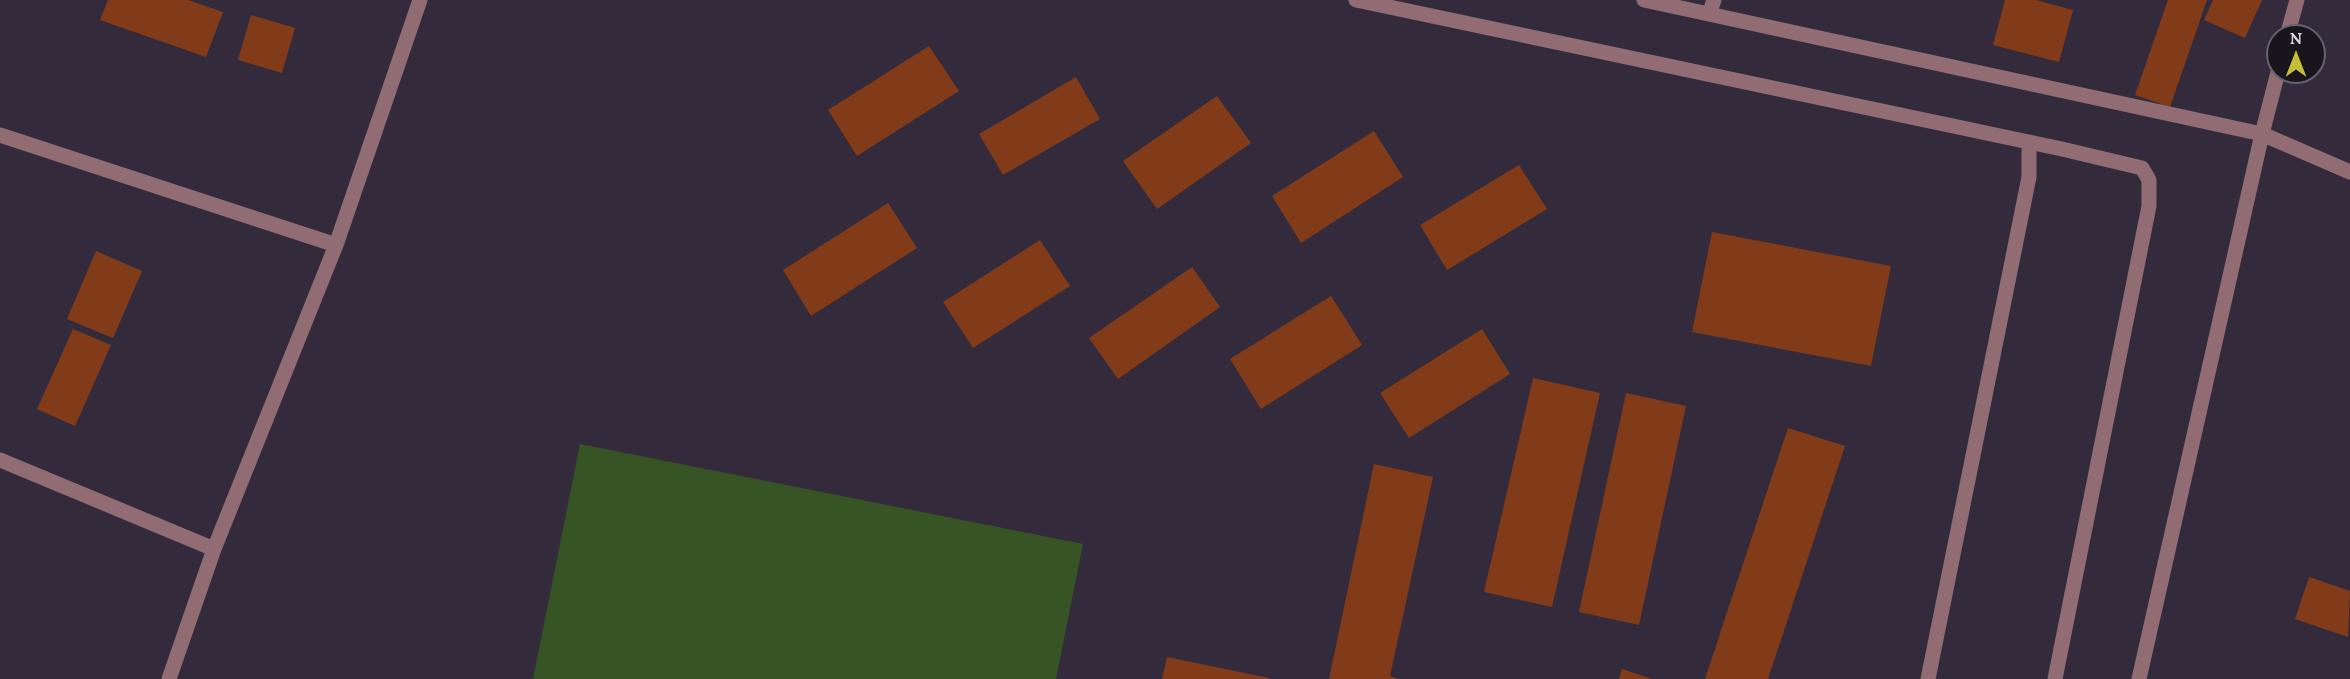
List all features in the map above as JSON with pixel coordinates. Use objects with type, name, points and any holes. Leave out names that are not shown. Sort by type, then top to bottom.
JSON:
[{"type":"street","points":[[170,679],[214,549],[336,245],[420,0]]},
{"type":"street","points":[[1356,0],[2030,142],[2142,168],[2149,180],[2149,206],[2055,679]]},
{"type":"street","points":[[1644,0],[1712,7],[2262,134],[2350,172]]},
{"type":"street","points":[[2290,24],[2297,0]]},
{"type":"street","points":[[2139,679],[2275,84]]},
{"type":"street","points":[[0,135],[336,245]]},
{"type":"street","points":[[1928,679],[2030,177],[2030,142]]},
{"type":"street","points":[[0,460],[214,549]]},
{"type":"green space","points":[[580,444],[1083,544],[1056,679],[533,679]]},
{"type":"building","points":[[108,0],[188,0],[223,12],[206,57],[100,20]]},
{"type":"building","points":[[2005,0],[2036,0],[2073,10],[2059,62],[1993,45]]},
{"type":"building","points":[[2168,0],[2207,0],[2170,107],[2135,95]]},
{"type":"building","points":[[2213,0],[2262,0],[2245,38],[2204,20]]},
{"type":"building","points":[[251,15],[295,28],[282,73],[238,60]]},
{"type":"building","points":[[929,46],[959,91],[857,156],[828,110]]},
{"type":"building","points":[[1076,77],[1100,119],[1003,175],[979,134]]},
{"type":"building","points":[[1217,96],[1251,143],[1157,209],[1123,161]]},
{"type":"building","points":[[1374,131],[1403,177],[1301,243],[1272,196]]},
{"type":"building","points":[[1519,165],[1547,209],[1447,270],[1420,225]]},
{"type":"building","points":[[888,203],[917,248],[811,316],[783,270]]},
{"type":"building","points":[[1712,232],[1891,266],[1871,366],[1692,332]]},
{"type":"building","points":[[1040,240],[1070,286],[973,348],[943,302]]},
{"type":"building","points":[[96,251],[142,271],[113,338],[67,319]]},
{"type":"building","points":[[1192,267],[1220,307],[1118,379],[1089,338]]},
{"type":"building","points":[[1331,296],[1362,345],[1261,409],[1230,359]]},
{"type":"building","points":[[73,329],[111,345],[75,426],[37,409]]},
{"type":"building","points":[[1482,329],[1510,374],[1409,438],[1380,393]]},
{"type":"building","points":[[1533,378],[1600,393],[1552,607],[1484,592]]},
{"type":"building","points":[[1626,393],[1686,406],[1639,625],[1579,612]]},
{"type":"building","points":[[1788,428],[1845,446],[1768,679],[1705,679]]},
{"type":"building","points":[[1374,464],[1433,477],[1390,676],[1398,679],[1329,679]]},
{"type":"building","points":[[2309,577],[2350,591],[2348,637],[2295,619]]},
{"type":"building","points":[[1167,657],[1269,678],[1269,679],[1162,679]]},
{"type":"building","points":[[1622,669],[1652,679],[1619,679]]}]
